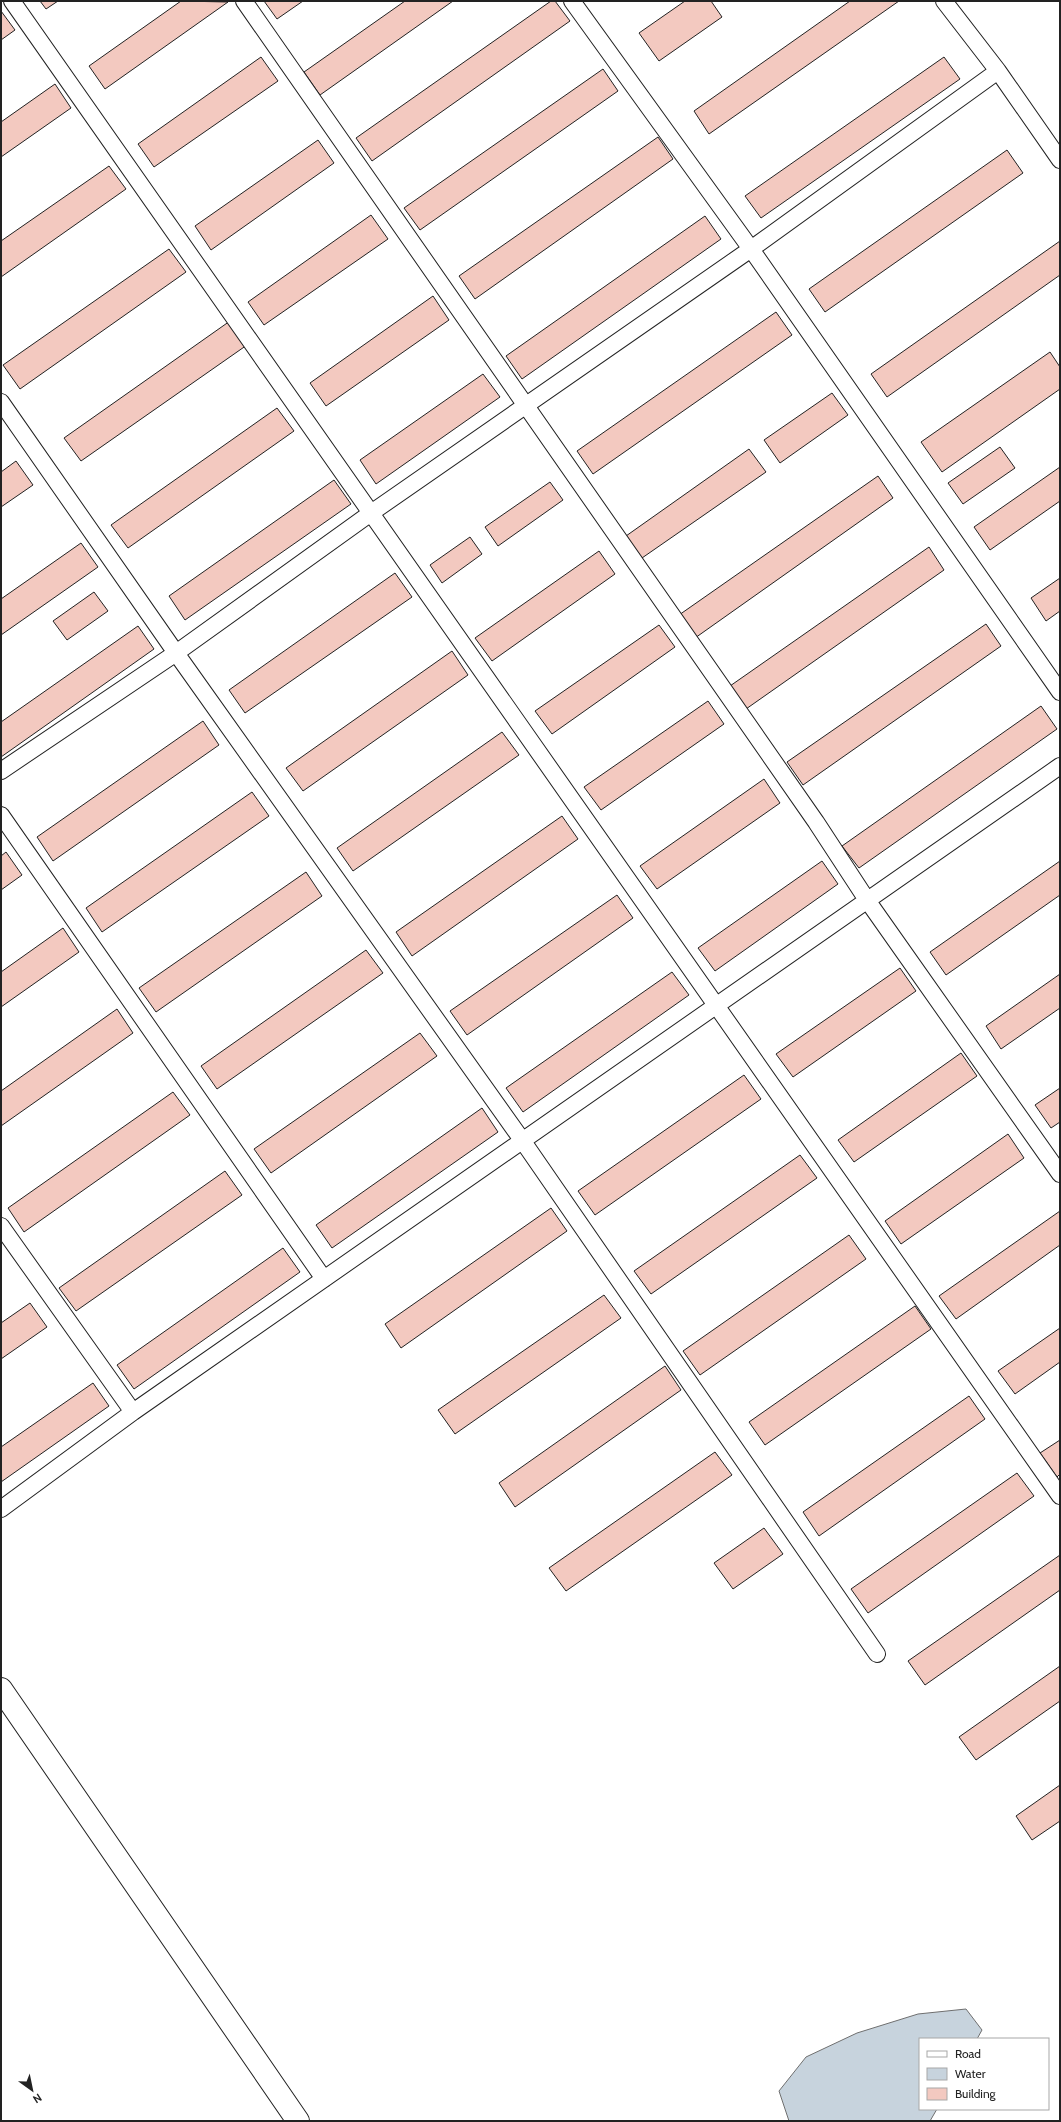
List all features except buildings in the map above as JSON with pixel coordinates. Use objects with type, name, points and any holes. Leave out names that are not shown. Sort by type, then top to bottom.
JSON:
[{"type":"street","points":[[1,1689],[298,2121]]},
{"type":"lane","points":[[12,1],[1060,1496]]},
{"type":"lane","points":[[244,1],[816,822],[867,900],[1060,1174]]},
{"type":"lane","points":[[572,1],[751,249],[1060,692]]},
{"type":"lane","points":[[944,1],[998,71],[1060,160]]},
{"type":"lane","points":[[1,770],[176,653],[371,513],[751,249],[998,71]]},
{"type":"lane","points":[[1,402],[176,653],[522,1140],[877,1654]]},
{"type":"lane","points":[[1,1509],[133,1412],[1060,766]]},
{"type":"lane","points":[[1,815],[324,1279]]},
{"type":"lane","points":[[1,1226],[133,1412]]},
{"type":"water","points":[[966,2009],[982,2030],[978,2038],[919,2038],[919,2110],[936,2110],[930,2121],[789,2121],[779,2091],[806,2057],[857,2033],[918,2014]]}]
